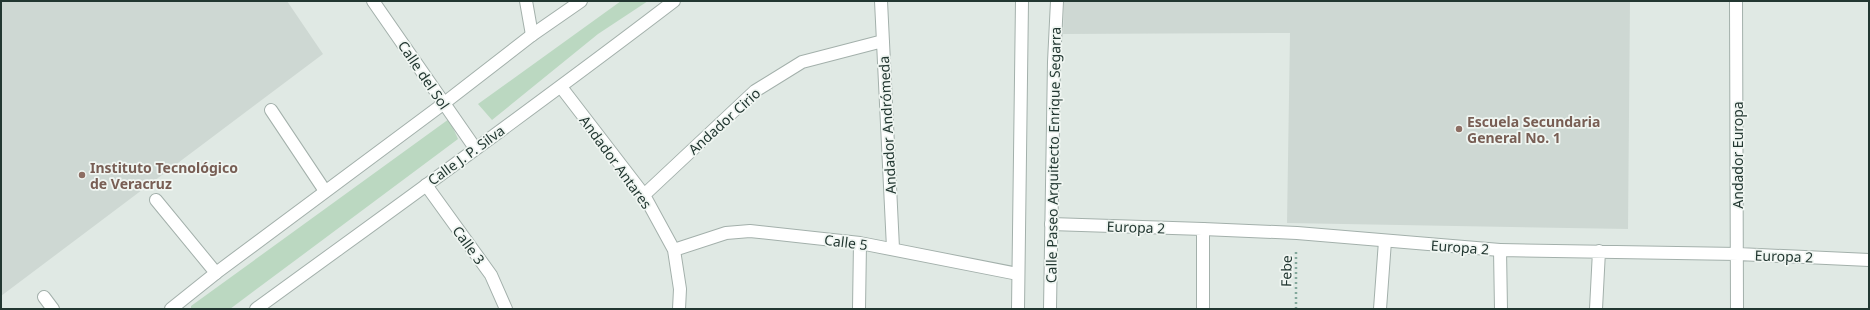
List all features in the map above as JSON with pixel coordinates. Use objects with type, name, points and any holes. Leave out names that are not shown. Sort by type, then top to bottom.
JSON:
[{"type":"street","name":"Calle del Sol","points":[[373,1],[443,104],[475,148]]},
{"type":"street","points":[[526,1],[532,35]]},
{"type":"street","points":[[174,308],[216,273],[443,104],[532,35],[582,1]]},
{"type":"street","name":"Calle J. P. Silva","points":[[256,309],[475,148],[561,87],[674,1]]},
{"type":"street","name":"Andador Andrómeda","points":[[881,1],[893,248]]},
{"type":"street","points":[[1018,309],[1022,1]]},
{"type":"street","name":"Calle Paseo Arquitecto Enrique Segarra","points":[[1050,309],[1057,1]]},
{"type":"street","name":"Andador Europa","points":[[1736,1],[1737,309]]},
{"type":"street","name":"Andador Cirio","points":[[644,195],[755,91],[802,62],[882,41]]},
{"type":"street","name":"Andador Antares","points":[[561,87],[644,195],[674,250],[680,289],[679,309]]},
{"type":"street","points":[[271,110],[325,192]]},
{"type":"street","name":"Calle 3","points":[[426,184],[491,275],[506,309]]},
{"type":"street","points":[[156,200],[216,273]]},
{"type":"street","name":"Europa 2","points":[[1051,224],[1203,228],[1297,233],[1384,242],[1500,250],[1738,254],[1869,260]]},
{"type":"street","points":[[1203,228],[1203,309]]},
{"type":"street","name":"Calle 5","points":[[674,250],[726,233],[750,231],[893,248],[1018,274]]},
{"type":"street","points":[[1380,309],[1384,242]]},
{"type":"street","points":[[859,309],[860,243]]},
{"type":"street","points":[[1500,250],[1501,309]]},
{"type":"street","points":[[1596,309],[1599,251]]},
{"type":"street","points":[[44,297],[53,309]]},
{"type":"path","name":"Febe","points":[[1296,309],[1297,233]]},
{"type":"shaded area","name":"Instituto Tecnológico de Veracruz","points":[[1,1],[287,1],[323,54],[1,296]]},
{"type":"shaded area","name":"Escuela Secundaria General No. 1","points":[[1064,1],[1630,1],[1628,229],[1287,223],[1290,33],[1063,34]]},
{"type":"green space","points":[[621,1],[648,1],[598,34],[492,120],[478,104]]},
{"type":"green space","points":[[449,119],[458,139],[230,309],[191,309],[191,306]]},
{"type":"place","name":"Escuela Secundaria General No. 1","points":[[1459,129]]},
{"type":"place","name":"Instituto Tecnológico de Veracruz","points":[[82,175]]}]
